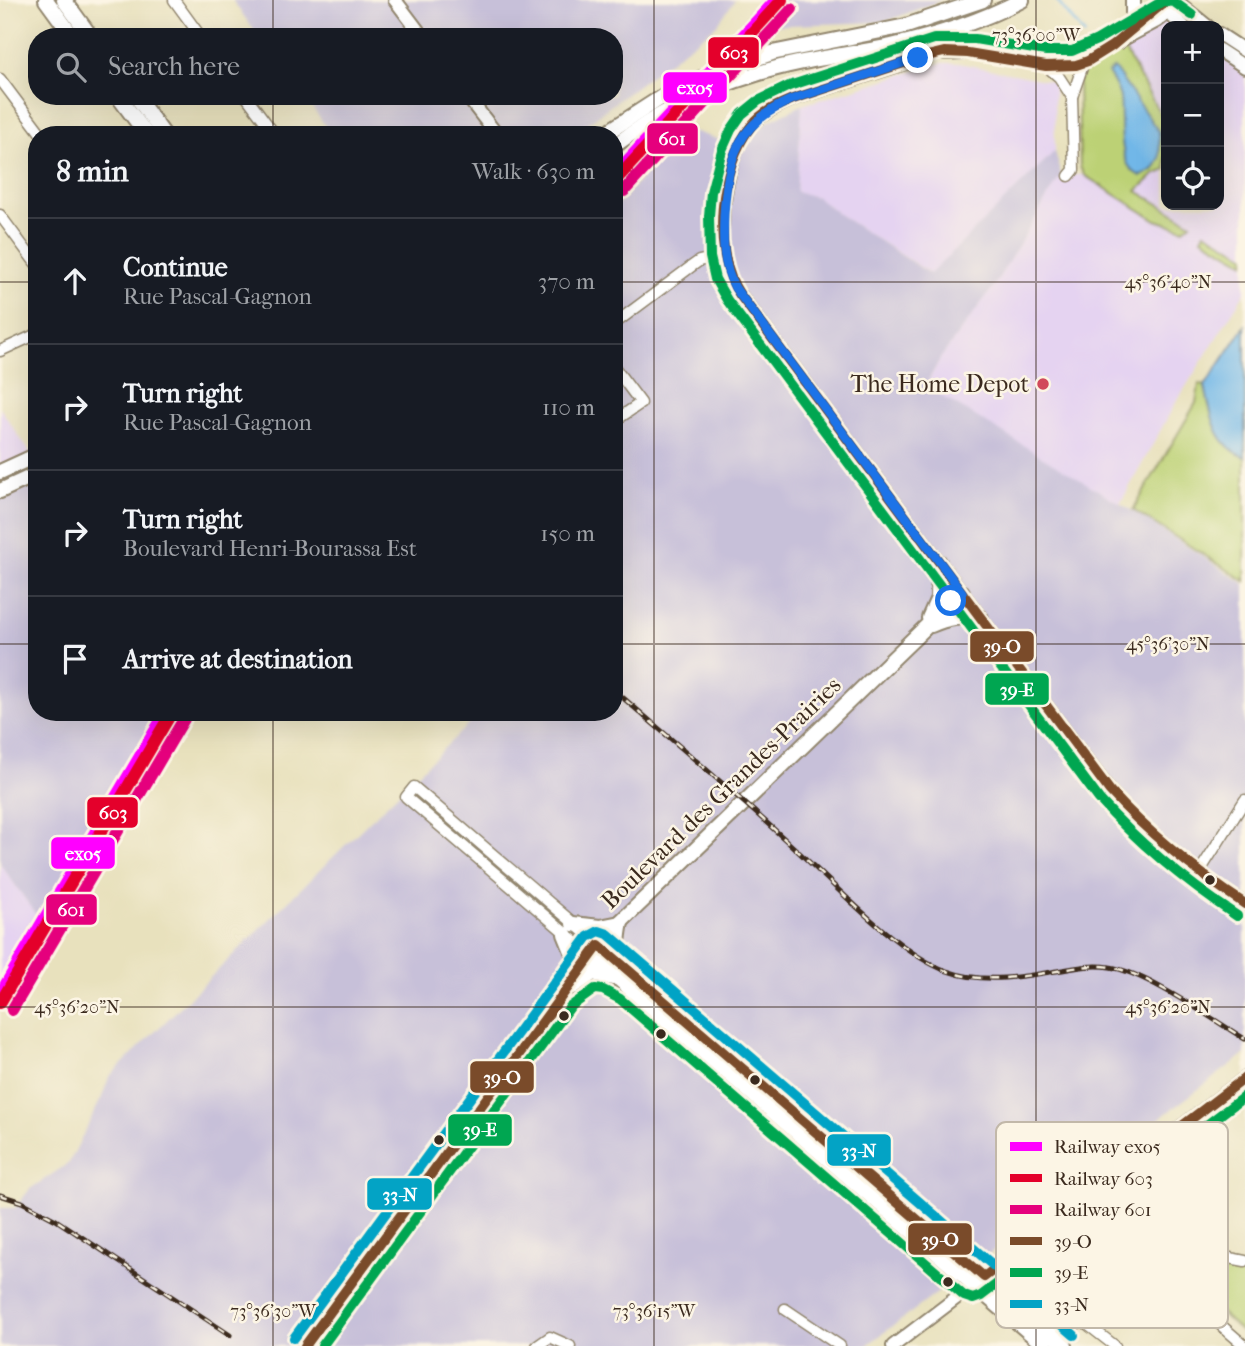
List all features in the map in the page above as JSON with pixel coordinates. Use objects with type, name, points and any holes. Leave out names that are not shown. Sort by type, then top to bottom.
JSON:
[{"type":"main road","points":[[46,0],[67,28]]},
{"type":"main road","points":[[64,0],[84,28]]},
{"type":"main road","points":[[617,126],[665,95],[715,72],[772,53],[906,26],[983,0]]},
{"type":"main road","points":[[623,140],[672,109],[727,83],[797,63],[926,37],[1022,0]]},
{"type":"main road","points":[[1119,41],[1133,17],[1133,0]]},
{"type":"main road","points":[[125,105],[140,126]]},
{"type":"main road","points":[[142,105],[158,126]]},
{"type":"main road","points":[[0,472],[28,459]]},
{"type":"main road","points":[[0,491],[28,478]]},
{"type":"main road","points":[[924,628],[938,598],[939,562]]},
{"type":"main road","name":"Boulevard des Grandes-Prairies","points":[[304,1346],[595,950],[962,592]]},
{"type":"main road","points":[[924,628],[951,617],[981,618]]},
{"type":"main road","points":[[560,997],[574,956],[569,929],[600,927],[621,922],[618,955],[623,966]]},
{"type":"main road","points":[[595,950],[623,966],[996,1298]]},
{"type":"main road","points":[[595,950],[628,987],[996,1294]]},
{"type":"main road","points":[[560,997],[578,981],[593,973],[610,976],[628,987]]},
{"type":"main road","points":[[1027,1328],[1045,1346]]},
{"type":"main road","points":[[1042,1328],[1063,1344]]},
{"type":"street","points":[[174,0],[194,28]]},
{"type":"street","points":[[395,0],[416,28]]},
{"type":"street","points":[[1168,4],[1119,41],[1084,62],[1066,66],[974,53],[927,55],[773,107],[751,126],[731,160],[726,187],[724,255],[727,272],[740,295],[1110,791],[1158,842],[1198,874],[1245,904]]},
{"type":"street","points":[[1168,4],[1180,21]]},
{"type":"street","points":[[1168,4],[1198,21]]},
{"type":"street","points":[[1224,37],[1245,51]]},
{"type":"street","points":[[1224,53],[1245,67]]},
{"type":"street","points":[[1069,176],[1074,170],[1072,97],[1084,62]]},
{"type":"street","points":[[1045,65],[1059,77],[1072,97]]},
{"type":"street","points":[[0,79],[34,126]]},
{"type":"street","points":[[253,105],[268,126]]},
{"type":"street","points":[[474,105],[490,126]]},
{"type":"street","points":[[0,215],[28,253]]},
{"type":"street","points":[[623,317],[699,261],[724,255]]},
{"type":"street","points":[[0,351],[28,338]]},
{"type":"street","points":[[623,378],[641,403],[623,415]]},
{"type":"street","points":[[569,929],[414,788],[406,797],[569,929],[595,950]]},
{"type":"street","points":[[1198,874],[1245,800]]},
{"type":"street","points":[[1187,1122],[1245,1078]]},
{"type":"street","points":[[893,1346],[996,1268]]},
{"type":"street","points":[[785,1309],[840,1346]]},
{"type":"street","points":[[1063,1344],[1073,1328]]},
{"type":"street","points":[[1092,1328],[1115,1346]]},
{"type":"street","points":[[1224,1328],[1245,1346]]},
{"type":"street","points":[[538,1344],[550,1336],[570,1346]]},
{"type":"shaded area","points":[[232,0],[735,0],[717,25],[623,96],[623,28],[252,28]]},
{"type":"shaded area","points":[[779,0],[942,0],[884,22],[757,26]]},
{"type":"shaded area","points":[[1168,14],[1178,21],[1161,21],[1161,115],[1119,41]]},
{"type":"shaded area","points":[[1224,53],[1245,67],[1245,292],[1175,404],[1120,504],[925,387],[941,357],[993,287],[1061,175],[1084,175],[1156,220],[1184,229],[1190,223],[1168,210],[1224,210]]},
{"type":"shaded area","points":[[941,63],[958,63],[1054,82],[1055,151],[931,274],[838,214],[817,197],[796,192],[802,105]]},
{"type":"shaded area","points":[[310,105],[612,105],[584,126],[326,126]]},
{"type":"shaded area","points":[[802,105],[796,192],[817,197],[838,214],[930,274],[1055,151],[1061,175],[993,287],[941,357],[925,386],[1139,515],[1245,584],[1245,1054],[1155,1122],[996,1122],[996,1248],[866,1346],[0,1346],[0,1208],[15,1208],[30,1189],[69,1163],[109,1077],[472,721],[623,721],[623,198],[687,129],[745,149],[754,135],[769,121]]},
{"type":"shaded area","points":[[1161,172],[1161,205],[1137,191]]},
{"type":"shaded area","points":[[0,408],[28,450],[28,459],[0,473]]},
{"type":"shaded area","points":[[28,479],[28,721],[158,721],[136,751],[129,772],[42,923],[0,863],[0,492]]},
{"type":"shaded area","points":[[0,863],[42,923],[0,996]]},
{"type":"green space","points":[[1124,49],[1161,115],[1161,172],[1137,191],[1161,205],[1161,210],[1169,210],[1191,223],[1184,229],[1156,220],[1084,175],[1080,167],[1078,83],[1084,71]]},
{"type":"green space","points":[[1205,232],[1245,255],[1245,263],[1202,238]]},
{"type":"green space","points":[[1199,384],[1205,386],[1212,418],[1221,437],[1235,452],[1245,457],[1245,581],[1133,510],[1196,403]]},
{"type":"green space","points":[[1228,1266],[1245,1270],[1245,1335],[1228,1320]]},
{"type":"water","points":[[1114,68],[1159,132],[1160,158],[1154,169],[1142,176],[1133,172],[1124,154],[1119,95],[1108,73]]},
{"type":"water","points":[[1245,326],[1245,457],[1235,452],[1221,437],[1212,418],[1205,386]]},
{"type":"waterway","points":[[1056,0],[1085,35]]},
{"type":"railway","points":[[623,698],[747,805],[865,915],[907,949],[928,962],[961,975],[988,978],[1015,977],[1083,967],[1110,967],[1159,987],[1245,1039]]},
{"type":"railway","points":[[134,774],[174,721]]},
{"type":"railway","points":[[0,1195],[22,1202],[56,1220],[230,1335]]},
{"type":"rail line","name":"exo5","points":[[623,165],[776,0]]},
{"type":"rail line","name":"603","points":[[623,172],[782,0]]},
{"type":"rail line","name":"601","points":[[624,191],[792,9]]},
{"type":"rail line","name":"exo5","points":[[0,994],[161,721]]},
{"type":"rail line","name":"603","points":[[0,1003],[167,721]]},
{"type":"rail line","name":"601","points":[[12,1010],[183,721]]},
{"type":"transit line","name":"39-O","points":[[1167,0],[1112,46],[1076,65],[1046,66],[968,53],[944,52],[776,106],[752,125],[732,162],[726,185],[722,233],[731,277],[740,295],[1110,791],[1174,852],[1245,904]]},
{"type":"transit line","name":"39-E","points":[[1192,15],[1174,2],[1163,1],[1097,40],[1072,51],[1046,51],[975,39],[934,39],[789,86],[758,101],[742,114],[722,150],[711,192],[710,257],[715,279],[727,300],[1099,799],[1164,862],[1237,916]]},
{"type":"transit line","name":"33-N","points":[[294,1338],[588,937],[599,931],[608,934],[996,1268]]},
{"type":"transit line","name":"39-O","points":[[305,1346],[599,945],[984,1277],[996,1268]]},
{"type":"transit line","name":"39-E","points":[[322,1346],[570,1007],[595,989],[620,999],[964,1296],[973,1299],[996,1285]]},
{"type":"transit line","name":"39-O","points":[[1187,1122],[1245,1078]]},
{"type":"transit line","name":"39-E","points":[[1211,1122],[1245,1096]]},
{"type":"transit line","name":"33-N","points":[[1066,1328],[1074,1335]]},
{"type":"place","name":"The Home Depot","points":[[1043,384]]},
{"type":"route","points":[[918,58],[793,99],[773,107],[756,121],[741,139],[731,160],[726,187],[723,243],[726,268],[735,288],[962,592],[951,601]]}]
